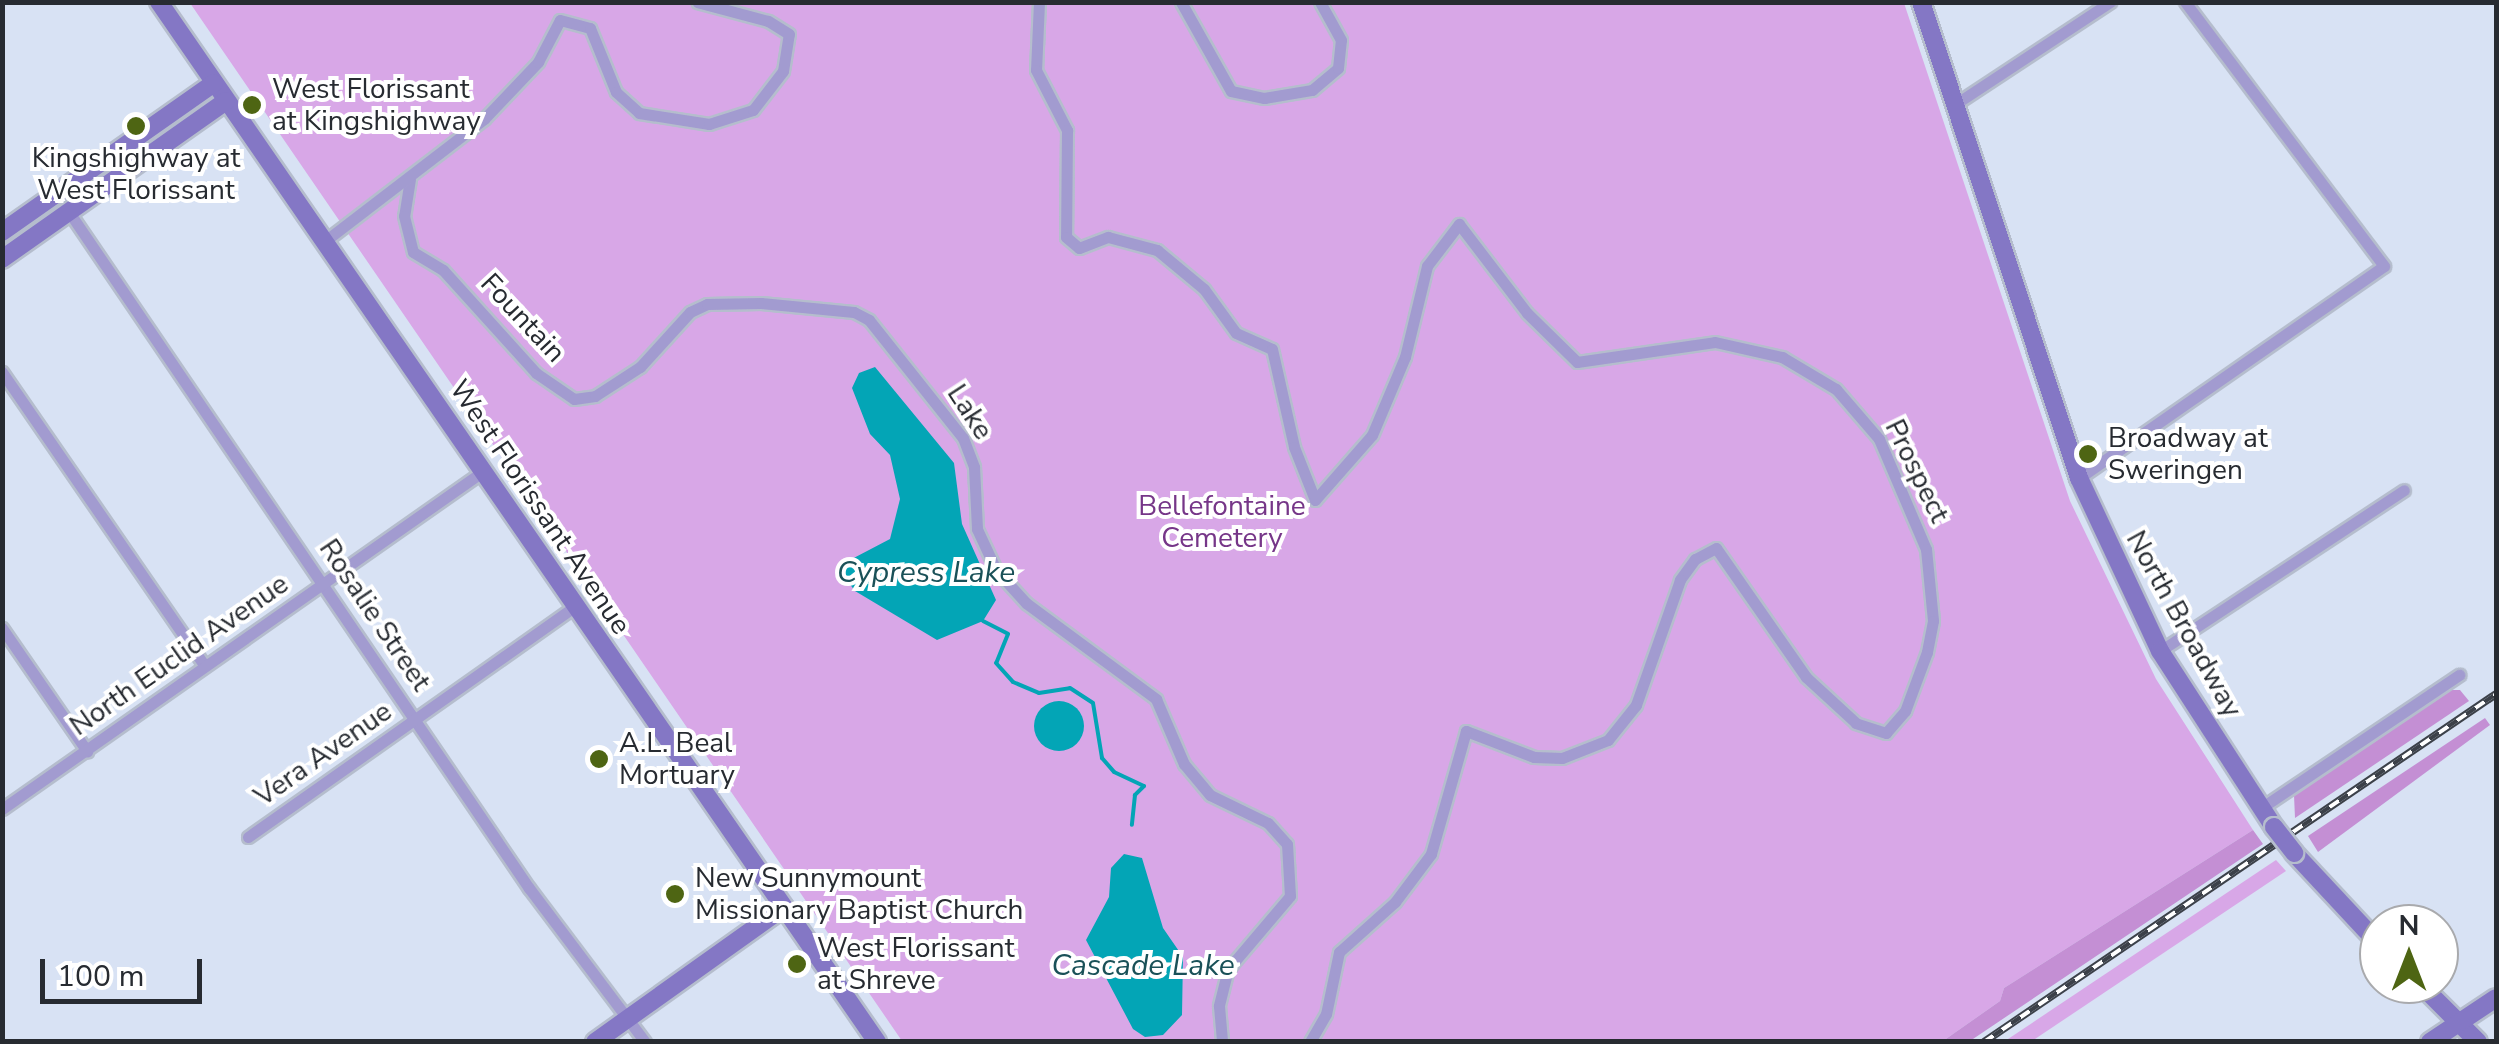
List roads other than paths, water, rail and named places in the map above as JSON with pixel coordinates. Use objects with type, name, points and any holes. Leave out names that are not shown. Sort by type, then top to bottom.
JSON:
[{"type":"main road","name":"West Florissant Avenue","points":[[159,2],[877,1042]]},
{"type":"main road","name":"North Broadway","points":[[1921,2],[2079,478],[2160,650],[2274,827],[2359,923]]},
{"type":"main road","points":[[2,232],[214,83]]},
{"type":"main road","points":[[2,259],[226,101]]},
{"type":"main road","points":[[595,1042],[784,907]]},
{"type":"main road","points":[[2430,1042],[2496,998]]},
{"type":"main road","points":[[2440,1004],[2478,1042]]},
{"type":"street","points":[[325,241],[410,178],[514,90],[538,62],[556,24],[566,19],[590,28],[602,42],[616,92],[639,114],[661,121],[730,121],[770,92],[790,52],[789,34],[768,21],[697,2]]},
{"type":"street","name":"Prospect","points":[[1040,2],[1036,70],[1067,130],[1063,224],[1066,237],[1079,248],[1108,237],[1158,250],[1204,289],[1236,333],[1272,349],[1294,446],[1315,500],[1372,435],[1405,357],[1427,266],[1460,224],[1527,313],[1578,362],[1681,344],[1751,347],[1808,370],[1858,410],[1909,500],[1932,592],[1933,622],[1918,683],[1894,729],[1872,732],[1823,694],[1716,548],[1695,559],[1680,580],[1636,704],[1608,740],[1573,755],[1534,757],[1466,731],[1431,854],[1395,902],[1338,952],[1326,1014],[1310,1042]]},
{"type":"street","points":[[1180,2],[1226,84],[1254,98],[1302,93],[1329,82],[1341,48],[1320,2]]},
{"type":"street","points":[[1954,105],[2110,2]]},
{"type":"street","points":[[2079,478],[2384,266],[2185,2]]},
{"type":"street","name":"Fountain","points":[[410,178],[404,216],[413,252],[456,282],[507,343],[562,393],[596,396],[663,347]]},
{"type":"street","name":"Rosalie Street","points":[[69,212],[529,888],[645,1042]]},
{"type":"street","name":"Lake","points":[[663,347],[690,312],[706,304],[760,303],[862,314],[963,438],[974,468],[977,529],[996,570],[1026,602],[1156,699],[1196,780],[1281,833],[1292,861],[1282,913],[1228,968],[1220,1006],[1222,1042]]},
{"type":"street","points":[[2,372],[205,666]]},
{"type":"street","name":"North Euclid Avenue","points":[[2,809],[482,472]]},
{"type":"street","points":[[2160,650],[2404,490]]},
{"type":"street","name":"Vera Avenue","points":[[248,837],[574,608]]},
{"type":"street","points":[[2,628],[87,751]]},
{"type":"street","points":[[2261,808],[2459,675]]},
{"type":"water","name":"Cypress Lake","points":[[875,367],[954,463],[962,524],[996,600],[983,621],[937,640],[855,591],[843,575],[848,561],[890,539],[900,499],[890,455],[870,434],[852,388],[859,373]]},
{"type":"water","points":[[1059,701],[1077,708],[1084,726],[1077,744],[1059,751],[1041,744],[1034,726],[1041,708]]},
{"type":"water","name":"Cascade Lake","points":[[1124,854],[1142,858],[1163,928],[1183,957],[1182,1015],[1163,1035],[1145,1037],[1133,1029],[1086,940],[1109,897],[1111,868]]},
{"type":"waterway","points":[[983,621],[1008,634],[996,663],[1013,682],[1039,693],[1070,688],[1093,703],[1102,758],[1114,772],[1144,786],[1135,795],[1132,825]]},
{"type":"railway","points":[[1984,1042],[2496,694]]},
{"type":"place","name":"West Florissant at Kingshighway","points":[[252,105]]},
{"type":"place","name":"Kingshighway at West Florissant","points":[[136,126]]},
{"type":"place","name":"Broadway at Sweringen","points":[[2088,454]]},
{"type":"place","name":"A.L. Beal Mortuary","points":[[599,759]]},
{"type":"place","name":"New Sunnymount Missionary Baptist Church","points":[[675,894]]},
{"type":"place","name":"West Florissant at Shreve","points":[[797,964]]},
{"type":"park label","name":"Bellefontaine Cemetery","points":[[1222,522]]}]
